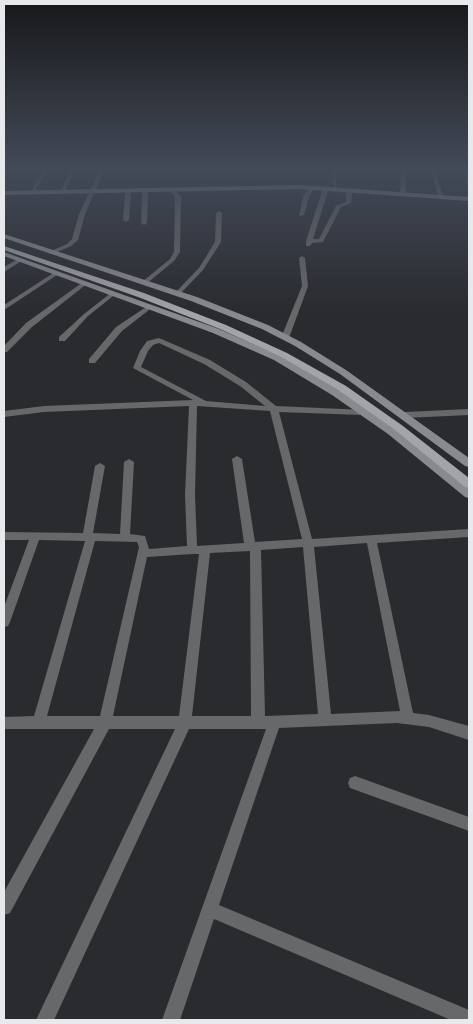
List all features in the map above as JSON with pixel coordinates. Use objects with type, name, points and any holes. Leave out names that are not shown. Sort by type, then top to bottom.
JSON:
[{"type":"main road","points":[[4,236],[177,294],[265,328],[298,344],[343,372],[469,462]]},
{"type":"main road","points":[[4,242],[147,290],[288,350],[407,425],[469,474]]},
{"type":"main road","points":[[4,248],[141,295],[223,327],[284,355],[342,388],[398,428],[469,484]]},
{"type":"main road","points":[[4,254],[151,306],[216,331],[277,358],[336,393],[392,432],[469,494]]},
{"type":"street","points":[[53,252],[75,240],[81,218]]},
{"type":"street","points":[[144,218],[144,223]]},
{"type":"street","points":[[144,282],[166,266],[177,252],[178,218]]},
{"type":"street","points":[[177,294],[200,269],[218,242],[219,218]]},
{"type":"street","points":[[316,218],[308,243],[321,241],[333,218]]},
{"type":"street","points":[[285,338],[305,286],[302,258]]},
{"type":"street","points":[[4,270],[20,260]]},
{"type":"street","points":[[4,308],[57,273]]},
{"type":"street","points":[[4,350],[29,325],[85,283]]},
{"type":"street","points":[[62,339],[86,315],[114,293]]},
{"type":"street","points":[[92,361],[119,329],[151,306]]},
{"type":"street","points":[[204,404],[137,368],[144,351],[150,343],[159,340],[207,362],[243,384],[274,410],[308,543],[325,721]]},
{"type":"street","points":[[4,414],[53,408],[193,403],[274,410],[362,412]]},
{"type":"street","points":[[192,550],[190,488],[193,403]]},
{"type":"street","points":[[405,415],[469,412]]},
{"type":"street","points":[[237,459],[253,546],[258,722]]},
{"type":"street","points":[[125,538],[129,462]]},
{"type":"street","points":[[39,723],[89,538],[100,466]]},
{"type":"street","points":[[143,553],[469,533]]},
{"type":"street","points":[[4,536],[141,538],[144,542],[105,723],[4,907]]},
{"type":"street","points":[[4,622],[35,537]]},
{"type":"street","points":[[372,539],[408,718]]},
{"type":"street","points":[[45,1020],[185,722],[205,549]]},
{"type":"street","points":[[4,723],[276,722],[408,718],[444,725],[469,733]]},
{"type":"street","points":[[171,1020],[276,722]]},
{"type":"street","points":[[355,783],[469,824]]},
{"type":"street","points":[[210,909],[469,1019]]}]
